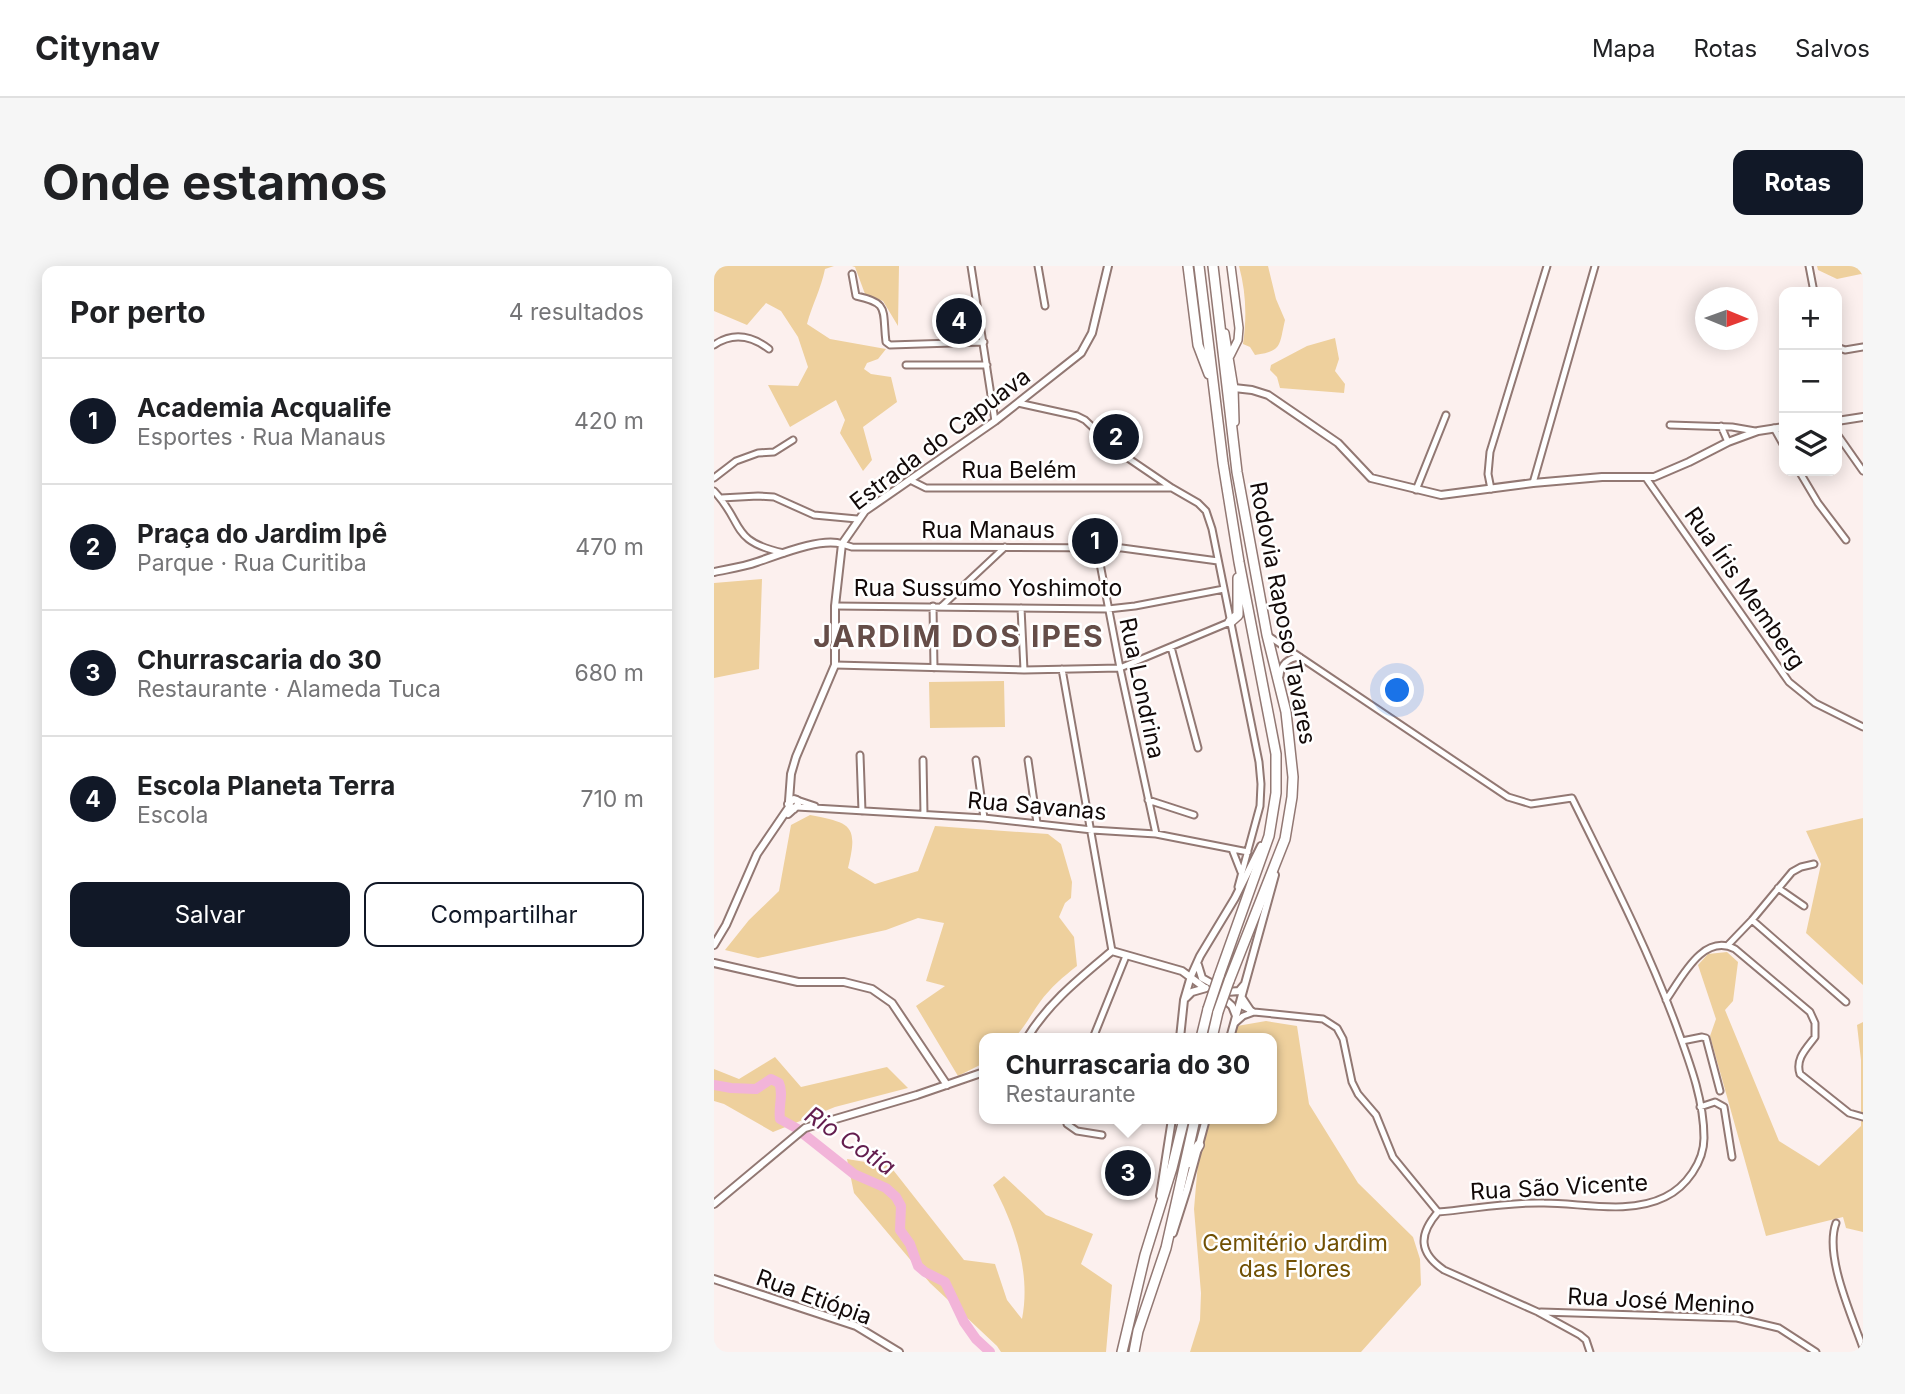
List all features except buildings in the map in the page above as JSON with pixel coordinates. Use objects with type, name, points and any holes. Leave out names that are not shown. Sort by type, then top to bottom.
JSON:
[{"type":"highway","points":[[1188,266],[1200,354],[1212,382]]},
{"type":"highway","name":"Rodovia Raposo Tavares","points":[[1199,266],[1212,382],[1239,562],[1276,754],[1274,815],[1264,854],[1219,976],[1212,1033]]},
{"type":"highway","name":"Rodovia Raposo Tavares","points":[[1203,1033],[1230,981],[1285,839],[1293,797],[1289,734],[1267,635],[1237,472],[1213,266]]},
{"type":"highway","points":[[1230,622],[1238,615],[1239,562]]},
{"type":"highway","points":[[1122,1352],[1183,1124]]},
{"type":"highway","points":[[1134,1352],[1138,1331],[1166,1248],[1194,1124]]},
{"type":"highway","points":[[1184,1171],[1199,1145]]},
{"type":"main road","points":[[1230,357],[1238,340],[1239,328],[1231,266]]},
{"type":"main road","points":[[1215,288],[1234,388],[1237,472]]},
{"type":"street","points":[[971,266],[995,421]]},
{"type":"street","points":[[1038,266],[1045,306]]},
{"type":"street","name":"Estrada do Capuava","points":[[794,804],[791,774],[835,665],[835,606],[842,544],[865,511],[995,421],[1084,349],[1092,333],[1108,266]]},
{"type":"street","points":[[1491,489],[1488,474],[1490,452],[1547,266]]},
{"type":"street","points":[[1533,483],[1595,266]]},
{"type":"street","points":[[1809,266],[1813,287]]},
{"type":"street","points":[[852,274],[856,296],[876,300],[881,305],[886,342],[890,345],[984,342]]},
{"type":"street","points":[[714,345],[727,337],[740,336],[757,340],[769,349]]},
{"type":"street","points":[[1842,349],[1863,347]]},
{"type":"street","points":[[906,365],[987,365]]},
{"type":"street","points":[[1234,388],[1252,390],[1268,396],[1338,443],[1371,478],[1441,495],[1602,477],[1654,477],[1670,472],[1728,442],[1758,431],[1779,428]]},
{"type":"street","points":[[1018,403],[1080,417],[1119,452],[1198,503],[1206,511],[1212,529],[1259,762],[1261,784],[1260,806],[1235,898]]},
{"type":"street","points":[[1416,490],[1446,415]]},
{"type":"street","points":[[1842,420],[1863,417]]},
{"type":"street","points":[[1670,425],[1721,426],[1758,431]]},
{"type":"street","points":[[1721,426],[1728,442]]},
{"type":"street","points":[[1774,428],[1779,437]]},
{"type":"street","points":[[714,478],[736,461],[758,453],[774,452],[793,439]]},
{"type":"street","points":[[1842,441],[1863,471]]},
{"type":"street","points":[[1802,476],[1846,540]]},
{"type":"street","name":"Rua Íris Memberg","points":[[1646,478],[1789,682],[1815,703],[1863,727]]},
{"type":"street","name":"Rua Belém","points":[[910,480],[926,488],[1172,488]]},
{"type":"street","points":[[716,494],[774,497],[814,515],[857,519]]},
{"type":"street","points":[[716,494],[750,542],[784,553]]},
{"type":"street","points":[[714,572],[832,542],[842,544]]},
{"type":"street","name":"Rua Manaus","points":[[842,544],[852,547],[1122,548],[1218,561]]},
{"type":"street","points":[[942,606],[1005,547]]},
{"type":"street","name":"Rua Londrina","points":[[1097,548],[1119,668],[1156,834]]},
{"type":"street","name":"Rua Sussumo Yoshimoto","points":[[835,606],[1108,609],[1224,589]]},
{"type":"street","points":[[933,606],[934,668]]},
{"type":"street","points":[[1021,608],[1024,670]]},
{"type":"street","points":[[835,665],[1024,670],[1119,668],[1230,622]]},
{"type":"street","points":[[1267,635],[1300,657]]},
{"type":"street","points":[[1171,647],[1198,748]]},
{"type":"street","points":[[1279,687],[1283,665],[1291,658],[1300,657]]},
{"type":"street","name":"Rua São Vicente","points":[[1300,657],[1508,797],[1531,804],[1572,798],[1635,928],[1666,1000],[1693,1071],[1704,1139],[1701,1158],[1682,1185],[1649,1203],[1613,1206],[1542,1203],[1438,1212],[1424,1237],[1424,1249],[1432,1262],[1444,1270],[1538,1311],[1580,1335],[1586,1340],[1590,1352]]},
{"type":"street","points":[[1062,669],[1112,951]]},
{"type":"street","points":[[860,755],[862,811]]},
{"type":"street","points":[[923,760],[924,814]]},
{"type":"street","points":[[976,760],[984,818]]},
{"type":"street","points":[[1028,760],[1037,823]]},
{"type":"street","points":[[1148,800],[1194,815]]},
{"type":"street","points":[[714,945],[726,925],[757,854],[794,804]]},
{"type":"street","name":"Rua Savanas","points":[[794,804],[1156,834],[1248,852]]},
{"type":"street","points":[[1181,1033],[1184,1000],[1195,966],[1235,898],[1274,815]]},
{"type":"street","points":[[1232,1033],[1285,839]]},
{"type":"street","points":[[1232,849],[1242,874]]},
{"type":"street","points":[[1666,1000],[1705,949],[1728,945],[1796,869],[1814,864]]},
{"type":"street","points":[[1778,888],[1804,906]]},
{"type":"street","points":[[1752,920],[1846,1002]]},
{"type":"street","points":[[1728,945],[1761,970],[1813,1017],[1815,1037],[1799,1058],[1797,1065],[1800,1074],[1849,1113],[1863,1117]]},
{"type":"street","points":[[1112,951],[1182,971],[1205,988],[1227,1000],[1241,1002],[1252,1011],[1323,1019],[1337,1028],[1358,1094],[1376,1115],[1390,1152],[1438,1212]]},
{"type":"street","points":[[1030,1033],[1060,994],[1112,951]]},
{"type":"street","points":[[1095,1033],[1126,956]]},
{"type":"street","points":[[1200,956],[1199,973],[1207,982],[1233,993],[1241,990],[1246,981]]},
{"type":"street","points":[[714,963],[798,982],[844,982],[872,989],[891,1003],[947,1085]]},
{"type":"street","points":[[1182,971],[1195,966]]},
{"type":"street","points":[[1184,1000],[1192,992],[1205,988]]},
{"type":"street","points":[[1227,1000],[1235,1011],[1236,1020]]},
{"type":"street","points":[[1236,1020],[1252,1011]]},
{"type":"street","points":[[1682,1041],[1706,1038],[1720,1091]]},
{"type":"street","points":[[714,1204],[805,1128],[979,1076]]},
{"type":"street","points":[[1700,1107],[1718,1102],[1724,1107],[1732,1157]]},
{"type":"street","points":[[1067,1124],[1077,1131],[1102,1135]]},
{"type":"street","points":[[1157,1214],[1171,1124]]},
{"type":"street","points":[[1166,1248],[1179,1217],[1205,1124]]},
{"type":"street","points":[[1836,1223],[1832,1238],[1835,1261],[1863,1348]]},
{"type":"street","name":"Rua Etiópia","points":[[714,1279],[856,1326],[900,1352]]},
{"type":"street","name":"Rua José Menino","points":[[1538,1311],[1737,1318],[1779,1328],[1816,1352]]},
{"type":"green space","points":[[714,266],[834,266],[825,269],[807,324],[830,339],[886,349],[878,359],[867,363],[864,369],[871,374],[891,377],[897,402],[863,427],[872,460],[863,471],[840,433],[845,420],[836,400],[790,427],[768,385],[798,386],[808,367],[798,337],[781,311],[766,303],[747,325],[714,311]]},
{"type":"green space","points":[[852,266],[899,266],[898,326],[883,301],[865,294],[855,267]]},
{"type":"green space","points":[[1239,266],[1268,266],[1276,299],[1285,320],[1280,341],[1271,351],[1255,355],[1250,347],[1243,344],[1245,305]]},
{"type":"green space","points":[[1817,266],[1863,266],[1863,275],[1837,279],[1818,270]]},
{"type":"green space","points":[[1335,338],[1339,359],[1335,371],[1345,384],[1344,393],[1280,388],[1277,377],[1270,370],[1271,365],[1307,346]]},
{"type":"green space","points":[[1113,421],[1131,441],[1120,451],[1101,433]]},
{"type":"green space","points":[[762,579],[759,669],[714,678],[714,583]]},
{"type":"green space","points":[[1004,681],[1005,727],[930,728],[929,682]]},
{"type":"green space","points":[[810,815],[843,824],[851,834],[852,842],[848,868],[875,884],[918,871],[935,826],[1048,834],[1061,844],[1072,882],[1071,898],[1065,903],[1059,917],[1074,937],[1077,966],[1048,992],[1018,1033],[979,1033],[979,1066],[958,1076],[916,1006],[945,986],[926,981],[944,923],[918,918],[886,930],[758,958],[725,950],[749,920],[779,891],[791,825]]},
{"type":"green space","points":[[1863,818],[1863,985],[1806,933],[1821,864],[1806,831]]},
{"type":"green space","points":[[1727,952],[1738,962],[1733,1001],[1725,1010],[1779,1141],[1819,1166],[1861,1126],[1861,1060],[1857,1025],[1863,1022],[1863,1232],[1846,1228],[1843,1217],[1766,1236],[1710,1036],[1716,1019],[1698,965],[1708,954]]},
{"type":"green space","name":"Cemitério Jardim das Flores","points":[[1266,1021],[1297,1026],[1309,1104],[1358,1183],[1413,1237],[1420,1259],[1421,1285],[1361,1352],[1190,1352],[1200,1320],[1201,1293],[1194,1209],[1199,1151],[1207,1124],[1277,1124],[1277,1033],[1235,1033],[1237,1026]]},
{"type":"green space","points":[[775,1057],[801,1087],[887,1067],[908,1088],[835,1107],[773,1132],[714,1101],[714,1069],[739,1079]]},
{"type":"green space","points":[[847,1159],[890,1166],[964,1260],[995,1264],[1007,1300],[1022,1319],[1023,1267],[1014,1233],[993,1185],[1004,1176],[1046,1215],[1093,1234],[1081,1264],[1112,1285],[1106,1352],[1001,1352],[930,1283],[854,1193]]},
{"type":"waterway","name":"Rio Cotia","points":[[714,1085],[756,1089],[771,1079],[779,1083],[780,1119],[796,1128],[854,1174],[886,1188],[896,1197],[901,1206],[900,1230],[910,1244],[918,1266],[945,1282],[964,1322],[990,1352]]},
{"type":"place","name":"Escola Planeta Terra","points":[[959,321]]},
{"type":"place","name":"Praça do Jardim Ipê","points":[[1116,437]]},
{"type":"place","name":"Academia Acqualife","points":[[1095,541]]},
{"type":"place","name":"Churrascaria do 30","points":[[1128,1173]]},
{"type":"district","name":"JARDIM DOS IPES","points":[[959,637]]}]
